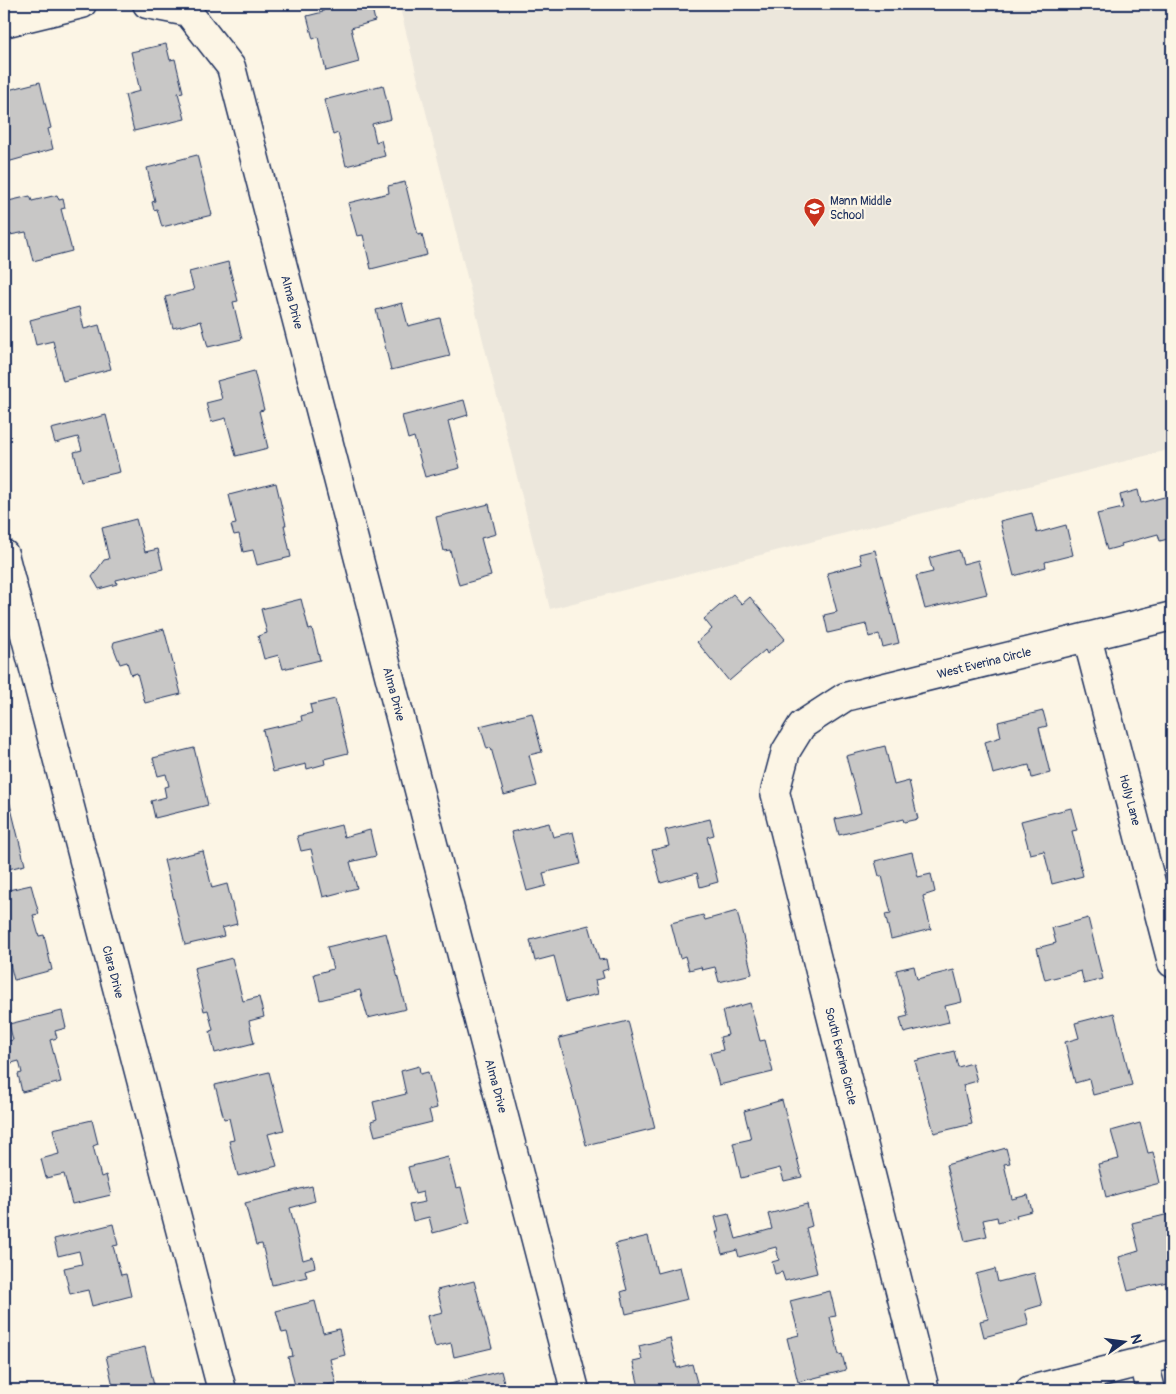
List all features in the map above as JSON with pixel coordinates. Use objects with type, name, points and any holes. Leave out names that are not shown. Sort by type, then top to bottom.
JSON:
[{"type":"street","points":[[4,23],[82,4]]},
{"type":"street","name":"Alma Drive","points":[[147,4],[188,12],[231,67],[575,1390]]},
{"type":"street","name":"Clara Drive","points":[[4,554],[222,1390]]},
{"type":"street","name":"West Everina Circle","points":[[802,725],[845,697],[1172,616]]},
{"type":"street","name":"Holly Lane","points":[[1087,637],[1172,963]]},
{"type":"street","name":"South Everina Circle","points":[[802,725],[786,751],[775,792],[925,1390]]},
{"type":"street","points":[[1030,1390],[1172,1354]]},
{"type":"street","points":[[1144,1362],[1151,1390]]},
{"type":"shaded area","name":"Mann Middle School","points":[[399,4],[1172,4],[1172,449],[550,609]]},
{"type":"building","points":[[321,4],[371,4],[375,21],[351,28],[359,62],[326,71],[318,37],[313,39],[307,16],[323,12]]},
{"type":"building","points":[[166,44],[170,60],[175,59],[183,92],[178,93],[185,119],[134,131],[125,95],[140,91],[131,52]]},
{"type":"building","points":[[40,82],[51,128],[48,129],[53,149],[4,163],[4,91]]},
{"type":"building","points":[[383,85],[391,119],[372,124],[376,142],[381,140],[385,156],[346,166],[338,133],[333,135],[324,100]]},
{"type":"building","points":[[197,155],[212,215],[162,227],[157,209],[154,210],[152,202],[155,201],[147,168]]},
{"type":"building","points":[[405,182],[418,235],[422,234],[427,255],[371,269],[363,235],[357,236],[348,203],[389,193],[388,186]]},
{"type":"building","points":[[57,195],[59,200],[63,199],[65,208],[61,209],[72,251],[33,261],[26,232],[10,235],[4,202],[30,196],[32,201]]},
{"type":"building","points":[[228,262],[238,301],[233,302],[242,339],[208,347],[201,321],[173,328],[165,297],[194,290],[189,272]]},
{"type":"building","points":[[402,303],[408,326],[440,318],[450,356],[391,370],[376,310]]},
{"type":"building","points":[[79,307],[84,329],[99,325],[111,369],[63,381],[53,341],[36,345],[30,320]]},
{"type":"building","points":[[254,371],[264,410],[259,411],[268,448],[236,456],[226,418],[211,422],[206,403],[222,399],[217,381]]},
{"type":"building","points":[[464,400],[468,415],[448,421],[460,468],[425,477],[414,437],[408,439],[402,416]]},
{"type":"building","points":[[106,415],[120,472],[81,481],[74,452],[82,450],[78,437],[55,443],[51,429]]},
{"type":"building","points":[[276,483],[291,557],[257,565],[253,550],[243,552],[239,534],[234,535],[231,525],[236,524],[229,495]]},
{"type":"building","points":[[1138,490],[1141,503],[1172,495],[1172,538],[1160,541],[1158,534],[1121,544],[1122,546],[1107,550],[1097,514],[1123,508],[1120,495]]},
{"type":"building","points":[[489,504],[496,534],[481,538],[491,576],[459,585],[450,550],[444,551],[436,517]]},
{"type":"building","points":[[1032,513],[1037,533],[1066,525],[1073,555],[1045,562],[1046,567],[1014,576],[1000,521]]},
{"type":"building","points":[[136,519],[145,552],[158,549],[163,569],[116,580],[117,584],[99,589],[92,577],[104,560],[109,559],[102,528]]},
{"type":"building","points":[[875,550],[899,643],[883,647],[879,634],[869,637],[866,624],[828,633],[824,615],[837,612],[827,573],[862,564],[859,554]]},
{"type":"building","points":[[959,550],[963,564],[978,560],[987,594],[925,609],[916,576],[933,572],[929,558]]},
{"type":"building","points":[[733,594],[742,604],[750,597],[785,639],[767,654],[765,650],[729,681],[697,642],[712,629],[704,619]]},
{"type":"building","points":[[301,599],[309,630],[312,629],[320,660],[283,669],[279,655],[264,659],[258,636],[267,633],[261,609]]},
{"type":"building","points":[[164,629],[181,694],[145,703],[137,673],[131,675],[127,662],[120,664],[113,646],[114,642]]},
{"type":"building","points":[[335,699],[348,753],[324,759],[325,764],[307,769],[306,764],[273,772],[263,730],[302,721],[301,716],[312,713],[310,705]]},
{"type":"building","points":[[1043,711],[1047,726],[1039,728],[1050,773],[1032,778],[1029,765],[993,774],[985,742],[1001,737],[998,722]]},
{"type":"building","points":[[532,713],[542,752],[529,755],[537,786],[504,795],[491,748],[487,749],[480,726]]},
{"type":"building","points":[[885,746],[894,785],[909,781],[918,819],[904,822],[903,819],[839,835],[835,819],[861,813],[846,756]]},
{"type":"building","points":[[194,748],[208,805],[155,818],[151,801],[166,797],[164,787],[169,786],[166,774],[158,776],[153,758]]},
{"type":"building","points":[[4,784],[25,865],[4,870]]},
{"type":"building","points":[[1071,808],[1077,830],[1072,831],[1083,876],[1052,884],[1044,851],[1030,854],[1021,821]]},
{"type":"building","points":[[710,819],[714,835],[707,837],[718,882],[700,887],[697,873],[661,883],[652,850],[669,846],[665,830]]},
{"type":"building","points":[[549,823],[553,837],[573,832],[581,864],[543,873],[546,886],[527,891],[511,832]]},
{"type":"building","points":[[341,825],[344,837],[370,830],[376,856],[350,862],[357,888],[323,897],[311,849],[301,851],[297,836]]},
{"type":"building","points":[[203,851],[212,888],[227,884],[237,924],[222,928],[224,936],[185,945],[164,860]]},
{"type":"building","points":[[912,852],[918,877],[931,874],[935,892],[923,896],[931,929],[891,939],[885,914],[891,913],[882,876],[879,876],[875,861]]},
{"type":"building","points":[[31,885],[39,914],[33,915],[39,936],[44,935],[52,970],[14,980],[4,940],[4,891]]},
{"type":"building","points":[[737,911],[752,974],[719,982],[715,967],[702,970],[701,967],[689,970],[685,956],[680,958],[671,923],[703,915],[705,920]]},
{"type":"building","points":[[1088,918],[1103,979],[1084,984],[1081,971],[1045,980],[1037,948],[1056,943],[1052,928]]},
{"type":"building","points":[[589,925],[599,960],[606,959],[608,969],[602,971],[604,978],[595,980],[598,994],[566,1002],[554,956],[535,961],[530,940]]},
{"type":"building","points":[[386,933],[406,1009],[368,1018],[360,990],[320,1000],[314,974],[333,969],[327,947]]},
{"type":"building","points":[[232,958],[243,1001],[259,997],[264,1017],[249,1021],[254,1043],[215,1053],[210,1031],[213,1030],[208,1010],[204,1011],[194,968]]},
{"type":"building","points":[[914,966],[917,979],[954,970],[962,1002],[945,1006],[949,1022],[904,1033],[900,1018],[908,1016],[896,970]]},
{"type":"building","points":[[750,1003],[760,1041],[765,1040],[773,1072],[719,1085],[710,1053],[723,1050],[720,1037],[728,1035],[722,1011]]},
{"type":"building","points":[[62,1011],[66,1028],[55,1031],[57,1038],[50,1040],[61,1082],[22,1092],[18,1074],[22,1073],[19,1061],[4,1065],[4,1042],[13,1040],[9,1024]]},
{"type":"building","points":[[1114,1013],[1132,1085],[1093,1095],[1089,1079],[1075,1083],[1065,1042],[1079,1038],[1075,1023]]},
{"type":"building","points":[[628,1021],[655,1128],[586,1145],[559,1038]]},
{"type":"building","points":[[954,1051],[958,1067],[972,1063],[977,1081],[963,1085],[972,1124],[934,1133],[915,1061]]},
{"type":"building","points":[[419,1066],[420,1074],[428,1072],[437,1108],[429,1110],[432,1122],[375,1136],[371,1121],[377,1119],[373,1102],[406,1094],[401,1071]]},
{"type":"building","points":[[269,1072],[284,1130],[268,1134],[277,1166],[238,1176],[229,1141],[234,1140],[229,1118],[224,1119],[215,1085]]},
{"type":"building","points":[[782,1100],[802,1177],[784,1181],[780,1168],[741,1178],[733,1143],[751,1139],[744,1111]]},
{"type":"building","points":[[92,1120],[98,1144],[93,1146],[101,1177],[106,1175],[111,1195],[72,1204],[64,1174],[46,1178],[41,1159],[59,1154],[53,1129]]},
{"type":"building","points":[[1140,1123],[1148,1153],[1153,1152],[1160,1183],[1106,1197],[1098,1164],[1119,1159],[1111,1131]]},
{"type":"building","points":[[1006,1148],[1010,1163],[1004,1164],[1012,1199],[1028,1195],[1032,1211],[998,1222],[997,1217],[983,1220],[987,1236],[965,1241],[946,1165]]},
{"type":"building","points":[[448,1157],[456,1188],[461,1187],[470,1223],[433,1233],[429,1217],[413,1221],[409,1205],[425,1202],[423,1192],[415,1194],[408,1167]]},
{"type":"building","points":[[312,1186],[315,1201],[290,1208],[303,1260],[313,1257],[315,1267],[305,1270],[307,1277],[272,1285],[262,1244],[256,1245],[245,1203]]},
{"type":"building","points":[[807,1204],[812,1226],[806,1228],[817,1273],[785,1281],[782,1272],[775,1274],[772,1262],[779,1260],[776,1247],[739,1257],[737,1250],[722,1254],[716,1232],[719,1232],[715,1217],[729,1214],[736,1239],[772,1229],[768,1214]]},
{"type":"building","points":[[1169,1214],[1172,1228],[1172,1294],[1170,1295],[1167,1282],[1128,1291],[1119,1257],[1139,1251],[1132,1223]]},
{"type":"building","points":[[113,1224],[118,1245],[113,1246],[121,1275],[126,1274],[131,1296],[92,1306],[88,1290],[70,1294],[64,1268],[82,1264],[79,1251],[58,1256],[54,1239]]},
{"type":"building","points":[[648,1236],[657,1273],[680,1267],[688,1299],[626,1314],[621,1292],[627,1290],[615,1244]]},
{"type":"building","points":[[995,1269],[998,1282],[1034,1273],[1042,1305],[1025,1310],[1029,1325],[984,1337],[980,1321],[988,1319],[976,1274]]},
{"type":"building","points":[[474,1281],[492,1348],[454,1357],[451,1343],[435,1347],[427,1316],[443,1312],[437,1290]]},
{"type":"building","points":[[830,1291],[836,1316],[830,1317],[839,1355],[842,1354],[846,1370],[798,1382],[787,1338],[799,1335],[790,1301]]},
{"type":"building","points":[[315,1301],[323,1333],[339,1329],[345,1355],[330,1359],[336,1383],[305,1390],[296,1390],[288,1357],[293,1356],[287,1332],[282,1333],[276,1311]]},
{"type":"building","points":[[670,1338],[677,1368],[692,1364],[699,1390],[650,1390],[648,1385],[639,1387],[633,1362],[642,1360],[639,1346]]},
{"type":"building","points":[[145,1347],[155,1390],[114,1390],[106,1356]]},
{"type":"building","points":[[501,1371],[506,1390],[448,1390],[446,1385]]},
{"type":"place","name":"Mann Middle School","points":[[814,227]]}]
